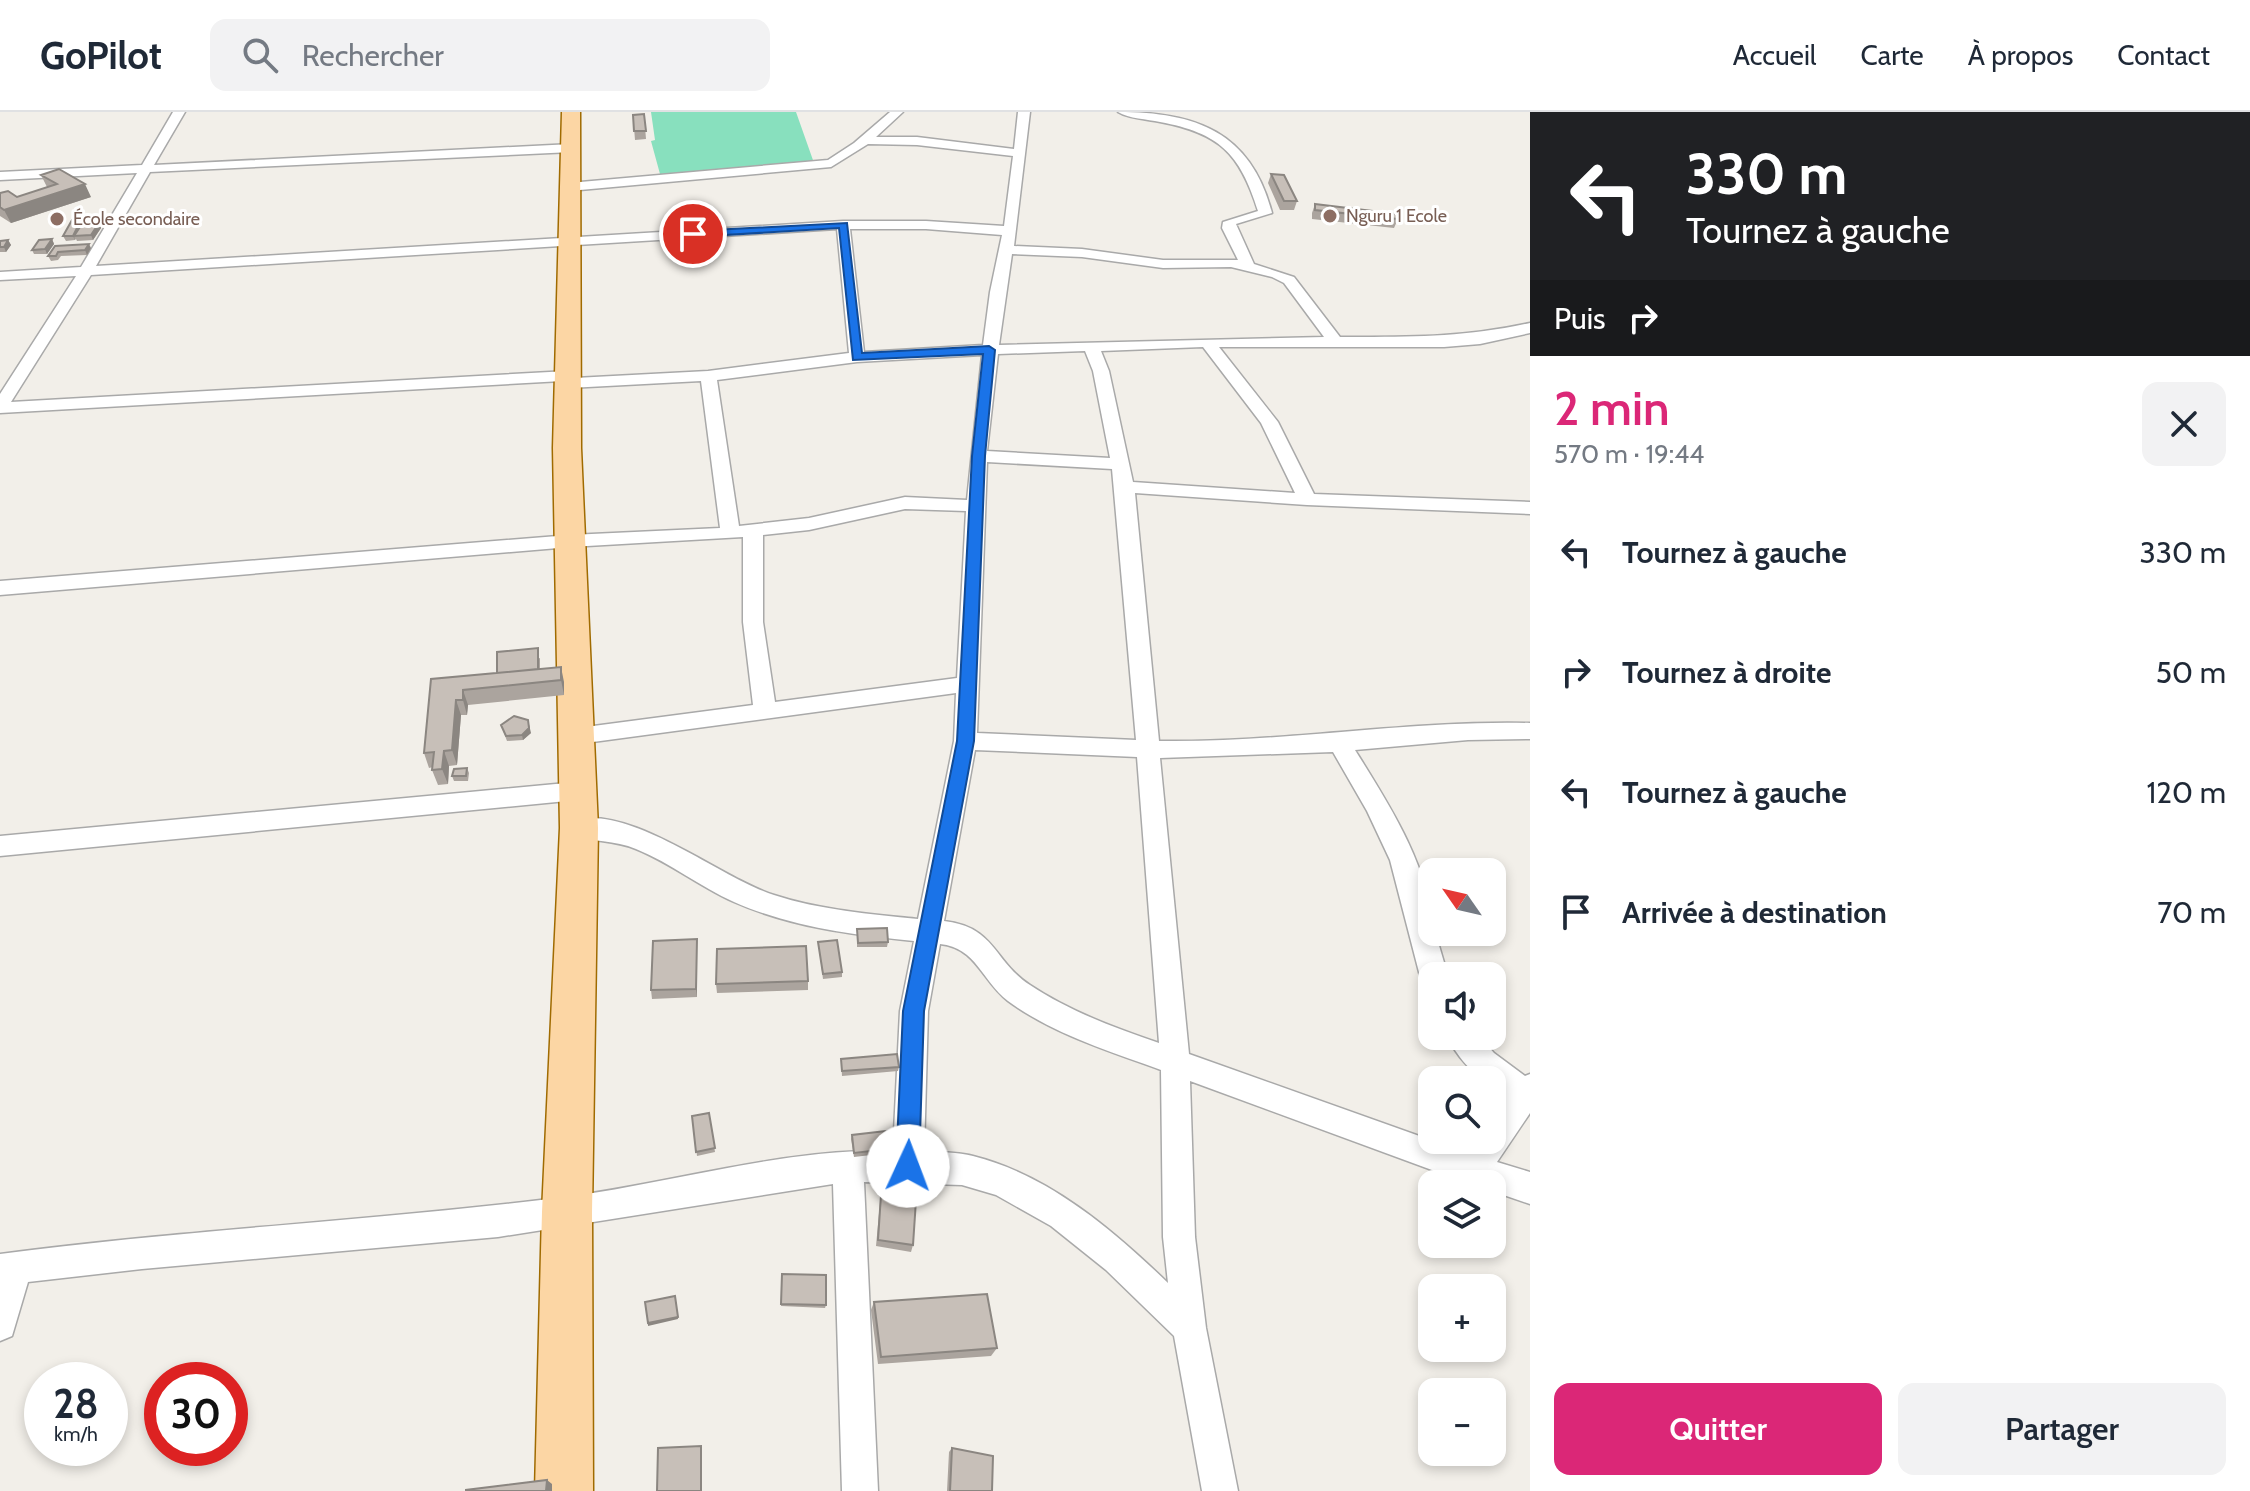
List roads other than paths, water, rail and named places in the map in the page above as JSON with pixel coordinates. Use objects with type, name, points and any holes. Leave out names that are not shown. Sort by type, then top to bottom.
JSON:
[{"type":"main road","points":[[564,1491],[567,1212],[579,828],[567,448],[571,130]]},
{"type":"street","points":[[0,408],[86,271],[179,112]]},
{"type":"street","points":[[569,187],[831,163],[865,140],[897,112]]},
{"type":"street","points":[[908,1166],[914,1011],[965,741],[978,456],[989,350],[1008,240],[1024,112]]},
{"type":"street","points":[[1124,112],[1148,114],[1226,141],[1241,160],[1265,213],[1230,222],[1229,228],[1248,266]]},
{"type":"street","points":[[0,176],[144,169],[571,130]]},
{"type":"street","points":[[865,140],[917,141],[1020,153]]},
{"type":"street","points":[[0,276],[843,225],[926,225],[1163,264],[1218,262],[1248,266],[1289,280],[1334,340]]},
{"type":"street","points":[[843,225],[857,357]]},
{"type":"street","points":[[0,408],[568,379],[708,376],[857,357],[989,350],[1207,342],[1444,342],[1480,339],[1530,328]]},
{"type":"street","points":[[1207,342],[1269,422],[1307,499]]},
{"type":"street","points":[[1091,346],[1101,371],[1125,487],[1175,1062],[1179,1237],[1189,1328],[1220,1491]]},
{"type":"street","points":[[708,376],[715,408],[730,533]]},
{"type":"street","points":[[978,456],[1120,464]]},
{"type":"street","points":[[1125,487],[1307,499],[1530,508]]},
{"type":"street","points":[[0,588],[570,541],[753,531],[809,524],[905,503],[977,506]]},
{"type":"street","points":[[753,531],[753,622],[765,709]]},
{"type":"street","points":[[578,736],[968,684]]},
{"type":"street","points":[[965,741],[1148,751],[1283,747],[1404,735],[1530,731]]},
{"type":"street","points":[[1339,742],[1378,808],[1403,860],[1430,962]]},
{"type":"street","points":[[0,846],[577,791]]},
{"type":"street","points":[[579,828],[604,828],[635,837],[672,853],[740,894],[807,916],[860,925],[955,934],[977,944],[1002,980],[1022,995],[1094,1033],[1340,1119],[1473,1170],[1528,1091],[1484,1062],[1473,1050]]},
{"type":"street","points":[[0,1324],[8,1269],[567,1212],[847,1166],[908,1166],[972,1171],[1014,1188],[1089,1236],[1133,1269],[1189,1328]]},
{"type":"street","points":[[847,1166],[853,1246],[860,1491]]},
{"type":"street","points":[[1506,1180],[1530,1188]]},
{"type":"place","name":"Nguru 1 Ecole","points":[[1330,216]]},
{"type":"place","name":"École secondaire","points":[[57,219]]}]
